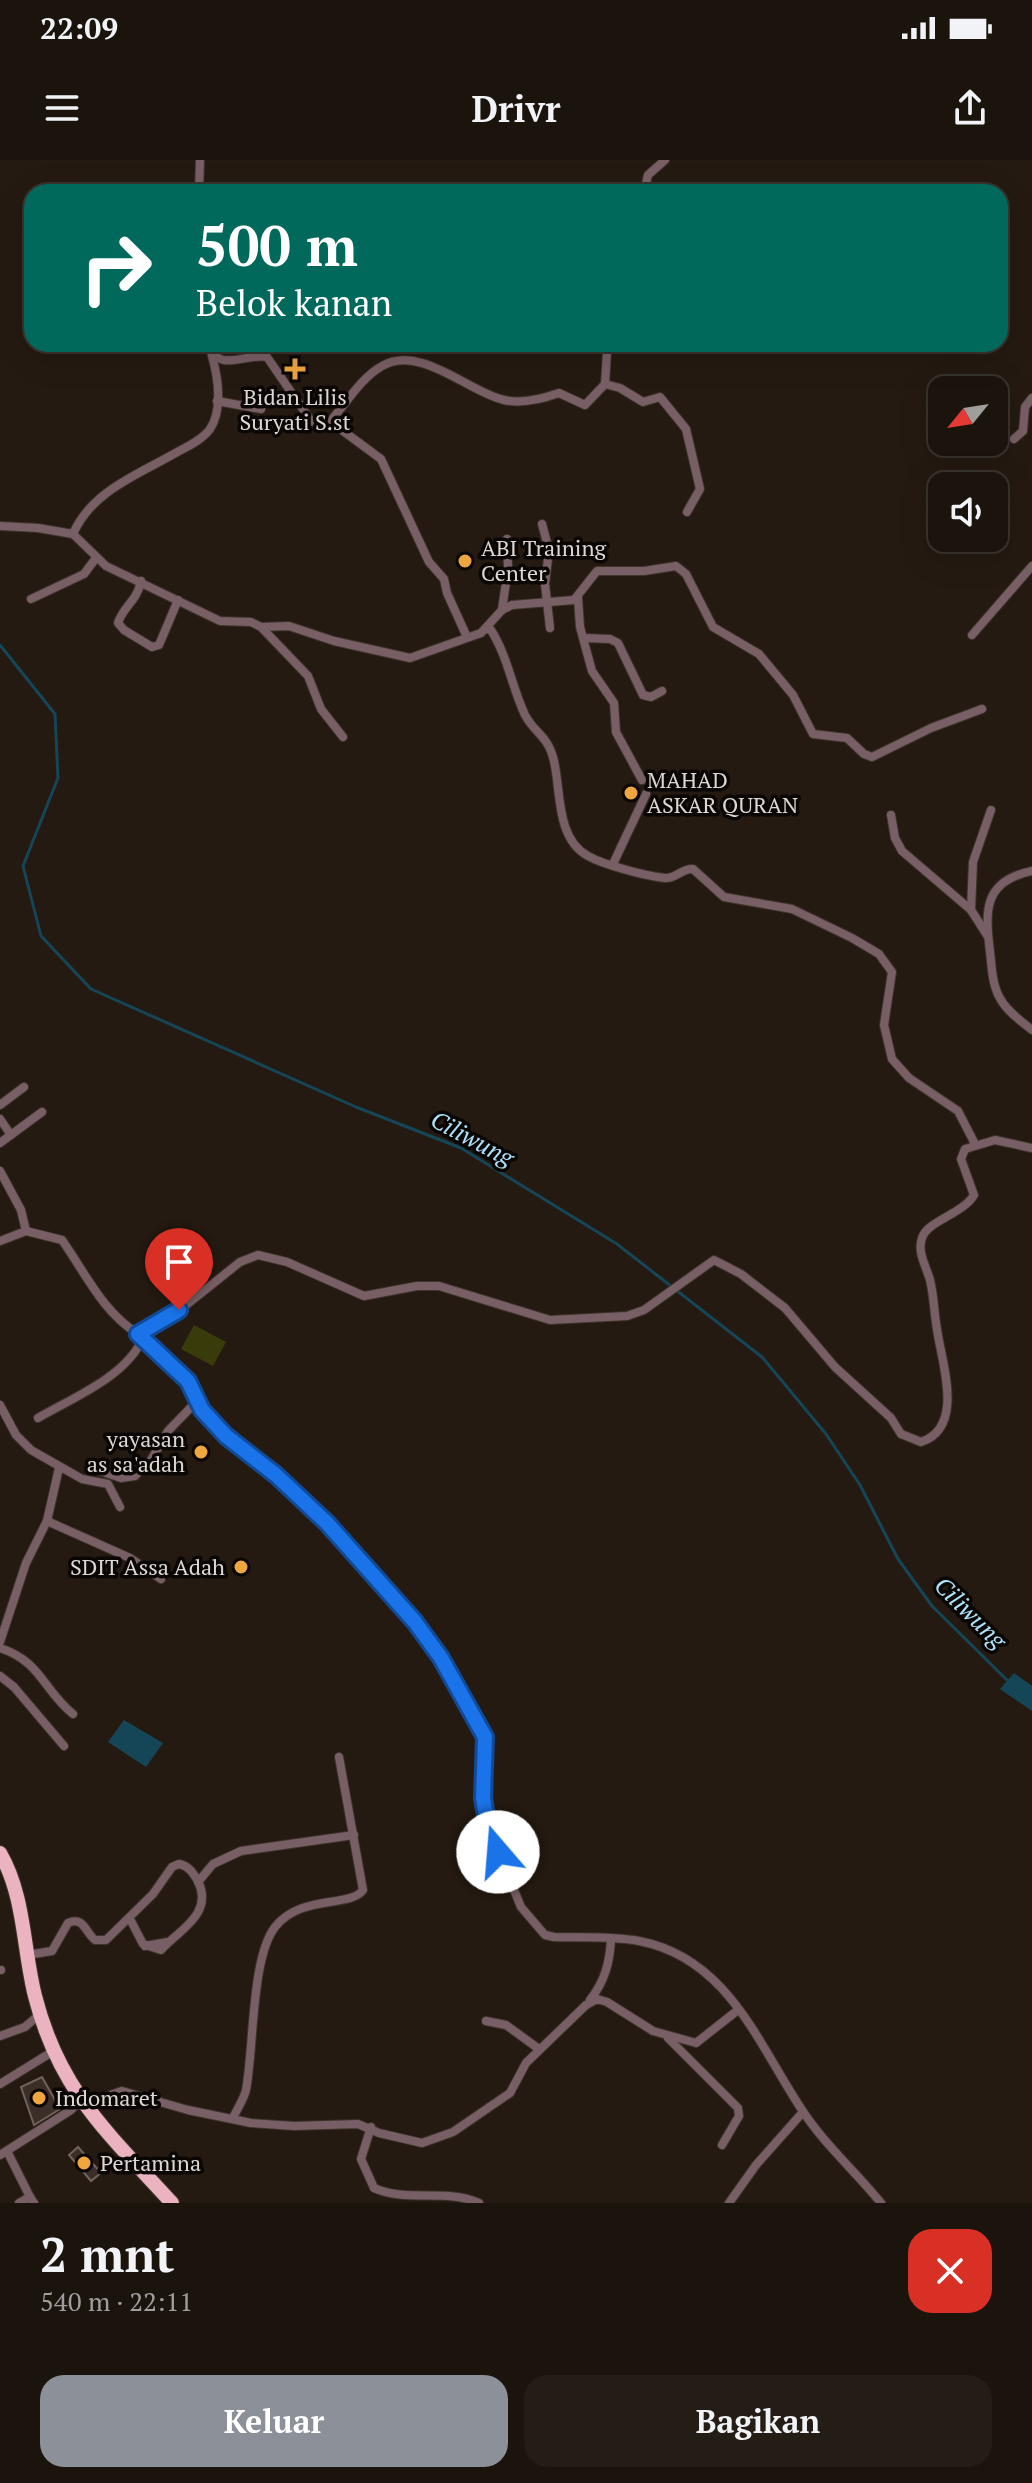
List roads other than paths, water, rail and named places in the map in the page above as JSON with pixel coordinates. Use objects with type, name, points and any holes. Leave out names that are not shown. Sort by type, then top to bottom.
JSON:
[{"type":"highway","points":[[0,1853],[15,1887],[40,2014],[52,2052],[81,2100],[109,2137],[172,2203]]},
{"type":"street","points":[[199,184],[200,160]]},
{"type":"street","points":[[646,184],[648,175],[665,160]]},
{"type":"street","points":[[73,534],[82,515],[111,489],[206,434],[213,423],[217,401],[210,352]]},
{"type":"street","points":[[327,425],[375,371],[402,360],[453,374],[505,400],[531,400],[565,393],[585,405],[605,384],[607,352]]},
{"type":"street","points":[[212,355],[228,361],[267,357],[309,419],[339,428],[381,459],[429,562],[444,579],[467,637]]},
{"type":"street","points":[[605,384],[620,388],[643,402],[660,397],[686,429],[700,489],[687,512]]},
{"type":"street","points":[[1014,439],[1023,431],[1025,407],[1032,398]]},
{"type":"street","points":[[217,401],[261,409]]},
{"type":"street","points":[[542,524],[549,550],[545,584],[550,628]]},
{"type":"street","points":[[0,526],[73,534],[96,558],[220,621],[251,622],[261,627],[308,676],[321,709],[343,737]]},
{"type":"street","points":[[502,610],[508,568],[507,539]]},
{"type":"street","points":[[31,599],[84,574],[96,558]]},
{"type":"street","points":[[972,635],[1032,566]]},
{"type":"street","points":[[261,627],[289,626],[334,641],[410,658],[486,629],[502,610],[518,603],[564,603],[578,598],[597,571],[679,567],[686,574],[713,627],[759,654],[793,695],[813,734],[847,738],[869,756],[877,755],[931,728],[982,709]]},
{"type":"street","points":[[141,581],[137,598],[120,615],[118,623],[145,644],[152,647],[159,645],[178,600]]},
{"type":"street","points":[[578,598],[584,638],[596,680],[614,703],[616,732],[642,780]]},
{"type":"street","points":[[486,629],[491,630],[501,649],[526,717],[552,750],[569,836],[585,854],[665,878],[690,868],[724,897],[792,909],[873,950],[892,972],[884,1025],[892,1059],[909,1078],[958,1111],[975,1144]]},
{"type":"street","points":[[584,638],[610,639],[618,643],[643,695],[651,697],[662,691]]},
{"type":"street","points":[[613,864],[646,794]]},
{"type":"street","points":[[971,910],[973,862],[991,810]]},
{"type":"street","points":[[891,815],[895,838],[902,851],[971,910],[988,935]]},
{"type":"street","points":[[1032,871],[1008,880],[990,897],[986,912],[997,992],[1008,1010],[1032,1030]]},
{"type":"street","points":[[0,1105],[24,1087]]},
{"type":"street","points":[[0,1143],[42,1112]]},
{"type":"street","points":[[0,1119],[11,1135]]},
{"type":"street","points":[[38,1418],[116,1370],[133,1355],[140,1336],[185,1306],[240,1262],[258,1255],[287,1262],[364,1296],[417,1286],[439,1286],[550,1320],[627,1316],[644,1310],[701,1266],[714,1260],[752,1282],[785,1308],[835,1367],[891,1418],[901,1434],[916,1442],[926,1440],[939,1427],[949,1393],[932,1289],[921,1249],[922,1237],[927,1230],[972,1199],[973,1186],[961,1155],[975,1144],[995,1140],[1032,1148]]},
{"type":"street","points":[[0,1171],[21,1210],[26,1231]]},
{"type":"street","points":[[0,1241],[26,1231],[62,1240],[97,1295],[124,1325],[188,1381],[197,1401],[226,1436],[276,1475],[327,1523],[415,1622],[441,1658],[483,1730],[483,1798],[488,1827],[521,1907],[533,1922],[545,1935],[554,1937],[643,1942],[697,1966],[718,1980],[759,2039],[803,2112],[881,2203]]},
{"type":"street","points":[[97,1470],[126,1478],[140,1472],[168,1431],[197,1401]]},
{"type":"street","points":[[0,1405],[22,1443],[59,1468],[70,1470],[82,1479],[108,1484],[120,1507]]},
{"type":"street","points":[[0,1642],[26,1563],[47,1521],[59,1468]]},
{"type":"street","points":[[47,1521],[130,1558],[161,1579]]},
{"type":"street","points":[[0,1648],[21,1656],[33,1665],[58,1701],[73,1714]]},
{"type":"street","points":[[0,1676],[14,1687],[64,1746]]},
{"type":"street","points":[[233,2118],[245,2093],[255,2006],[269,1938],[282,1919],[301,1907],[361,1894],[363,1882],[339,1757]]},
{"type":"street","points":[[198,1882],[213,1864],[241,1851],[354,1835]]},
{"type":"street","points":[[27,1955],[52,1951],[71,1921],[80,1922],[91,1937],[103,1941],[130,1919],[175,1865],[186,1865],[203,1896],[197,1917],[159,1951],[145,1946],[130,1919]]},
{"type":"street","points":[[19,2203],[32,2200],[4,2153],[71,2110],[81,2100],[87,2103],[122,2091],[188,2110],[275,2125],[358,2124],[379,2133],[422,2143],[453,2132],[510,2093],[526,2063],[586,2005],[605,1974],[611,1938]]},
{"type":"street","points":[[586,2005],[600,2000],[647,2028],[699,2042],[738,2010]]},
{"type":"street","points":[[0,2036],[25,2027],[40,2014]]},
{"type":"street","points":[[486,2021],[506,2025],[539,2049]]},
{"type":"street","points":[[665,2035],[738,2108],[739,2116],[722,2145]]},
{"type":"street","points":[[0,2084],[52,2052]]},
{"type":"street","points":[[729,2203],[756,2165],[803,2112]]},
{"type":"street","points":[[371,2127],[362,2163],[374,2188],[406,2197],[444,2195],[479,2203]]},
{"type":"water","points":[[1014,1673],[1032,1686],[1032,1711],[1000,1689]]},
{"type":"water","points":[[124,1720],[163,1743],[146,1767],[108,1742]]},
{"type":"waterway","name":"Ciliwung","points":[[0,645],[55,714],[58,778],[23,866],[41,936],[91,989],[356,1107],[461,1148],[617,1244],[762,1357],[826,1434],[860,1485],[898,1559],[932,1606],[1008,1681]]},
{"type":"place","name":"Bidan Lilis Suryati S.st","points":[[295,369]]},
{"type":"place","name":"ABI Training Center","points":[[465,561]]},
{"type":"place","name":"MAHAD ASKAR QURAN","points":[[631,793]]},
{"type":"place","name":"yayasan as sa'adah","points":[[201,1452]]},
{"type":"place","name":"SDIT Assa Adah","points":[[241,1567]]},
{"type":"place","name":"Indomaret","points":[[39,2098]]},
{"type":"place","name":"Pertamina","points":[[84,2163]]}]
